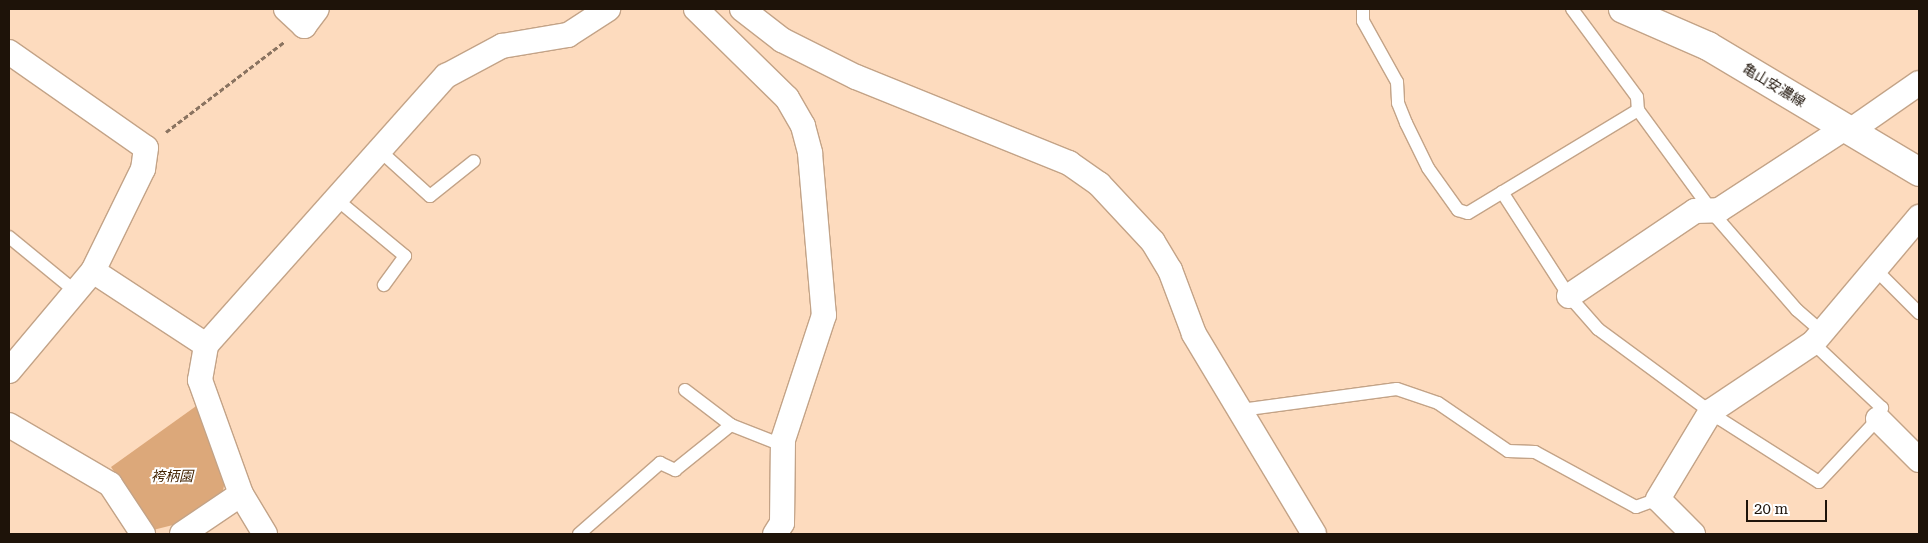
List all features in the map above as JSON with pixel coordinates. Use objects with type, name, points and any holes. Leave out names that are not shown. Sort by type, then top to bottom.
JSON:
[{"type":"main road","name":"亀山安濃線","points":[[1623,9],[1708,46],[1919,172]]},
{"type":"street","points":[[286,9],[310,18]]},
{"type":"street","points":[[265,534],[241,494],[200,380],[206,345],[378,149],[446,76],[476,57],[524,40],[568,35],[608,9]]},
{"type":"street","points":[[696,9],[787,98],[803,126],[810,153],[824,315],[782,445],[782,523],[775,534]]},
{"type":"street","points":[[742,9],[782,40],[856,77],[1069,164],[1099,184],[1153,242],[1170,270],[1186,319],[1314,534]]},
{"type":"street","points":[[9,371],[93,271],[143,169],[146,148],[12,61]]},
{"type":"street","points":[[1569,296],[1696,211],[1712,211],[1847,130],[1919,84]]},
{"type":"street","points":[[1692,534],[1658,499],[1711,411],[1792,362],[1817,337],[1919,217]]},
{"type":"street","points":[[93,271],[206,345]]},
{"type":"street","points":[[1878,419],[1919,460]]},
{"type":"street","points":[[9,425],[110,484],[143,534]]},
{"type":"street","points":[[182,534],[241,494]]},
{"type":"lane","points":[[1363,9],[1363,21],[1397,82],[1398,103],[1406,123],[1428,168],[1458,210],[1468,213],[1638,110]]},
{"type":"lane","points":[[1502,192],[1569,296],[1598,329],[1711,411],[1819,482],[1878,419],[1882,408],[1817,337],[1712,211],[1638,110],[1637,97],[1572,9]]},
{"type":"lane","points":[[378,149],[430,196],[474,161]]},
{"type":"lane","points":[[335,198],[405,256],[384,285]]},
{"type":"lane","points":[[9,237],[75,291]]},
{"type":"lane","points":[[1874,268],[1919,313]]},
{"type":"lane","points":[[1241,410],[1397,389],[1438,403],[1508,451],[1543,455],[1593,488],[1636,507],[1658,499]]},
{"type":"lane","points":[[685,390],[732,426],[782,445]]},
{"type":"lane","points":[[586,532],[660,463],[675,470],[732,426]]},
{"type":"path","points":[[146,148],[310,18]]},
{"type":"green space","name":"袴柄園","points":[[199,404],[226,475],[223,491],[177,524],[153,530],[111,467]]}]
